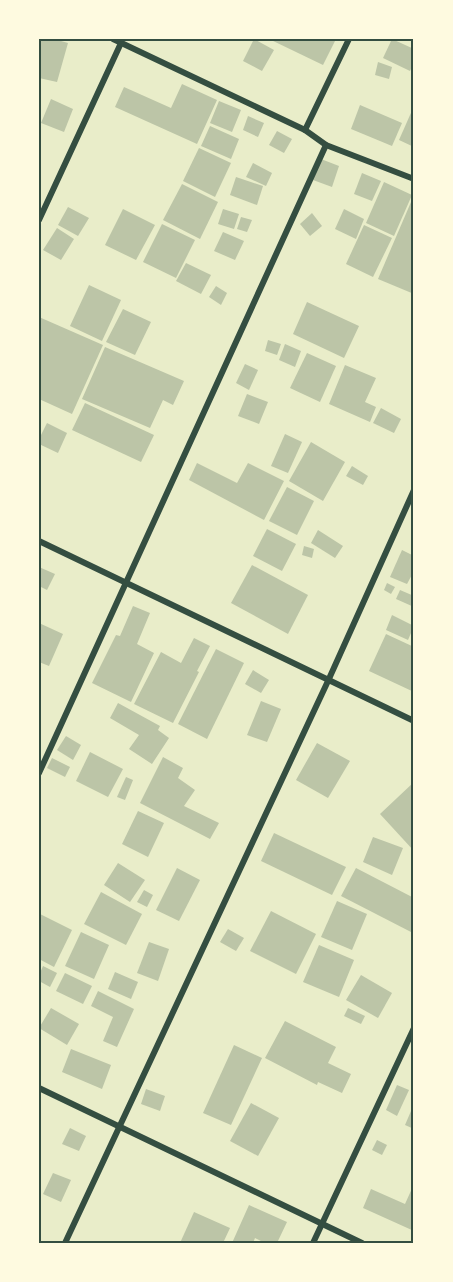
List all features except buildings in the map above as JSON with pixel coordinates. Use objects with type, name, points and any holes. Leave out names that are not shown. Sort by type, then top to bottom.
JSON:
[{"type":"street","points":[[113,39],[305,130],[326,145],[414,179]]},
{"type":"street","points":[[305,130],[349,39]]},
{"type":"street","points":[[39,220],[121,43]]},
{"type":"street","points":[[39,773],[326,145]]},
{"type":"street","points":[[65,1243],[328,681],[414,490]]},
{"type":"street","points":[[39,542],[414,721]]},
{"type":"street","points":[[313,1243],[414,1028]]},
{"type":"street","points":[[39,1088],[362,1243]]}]
